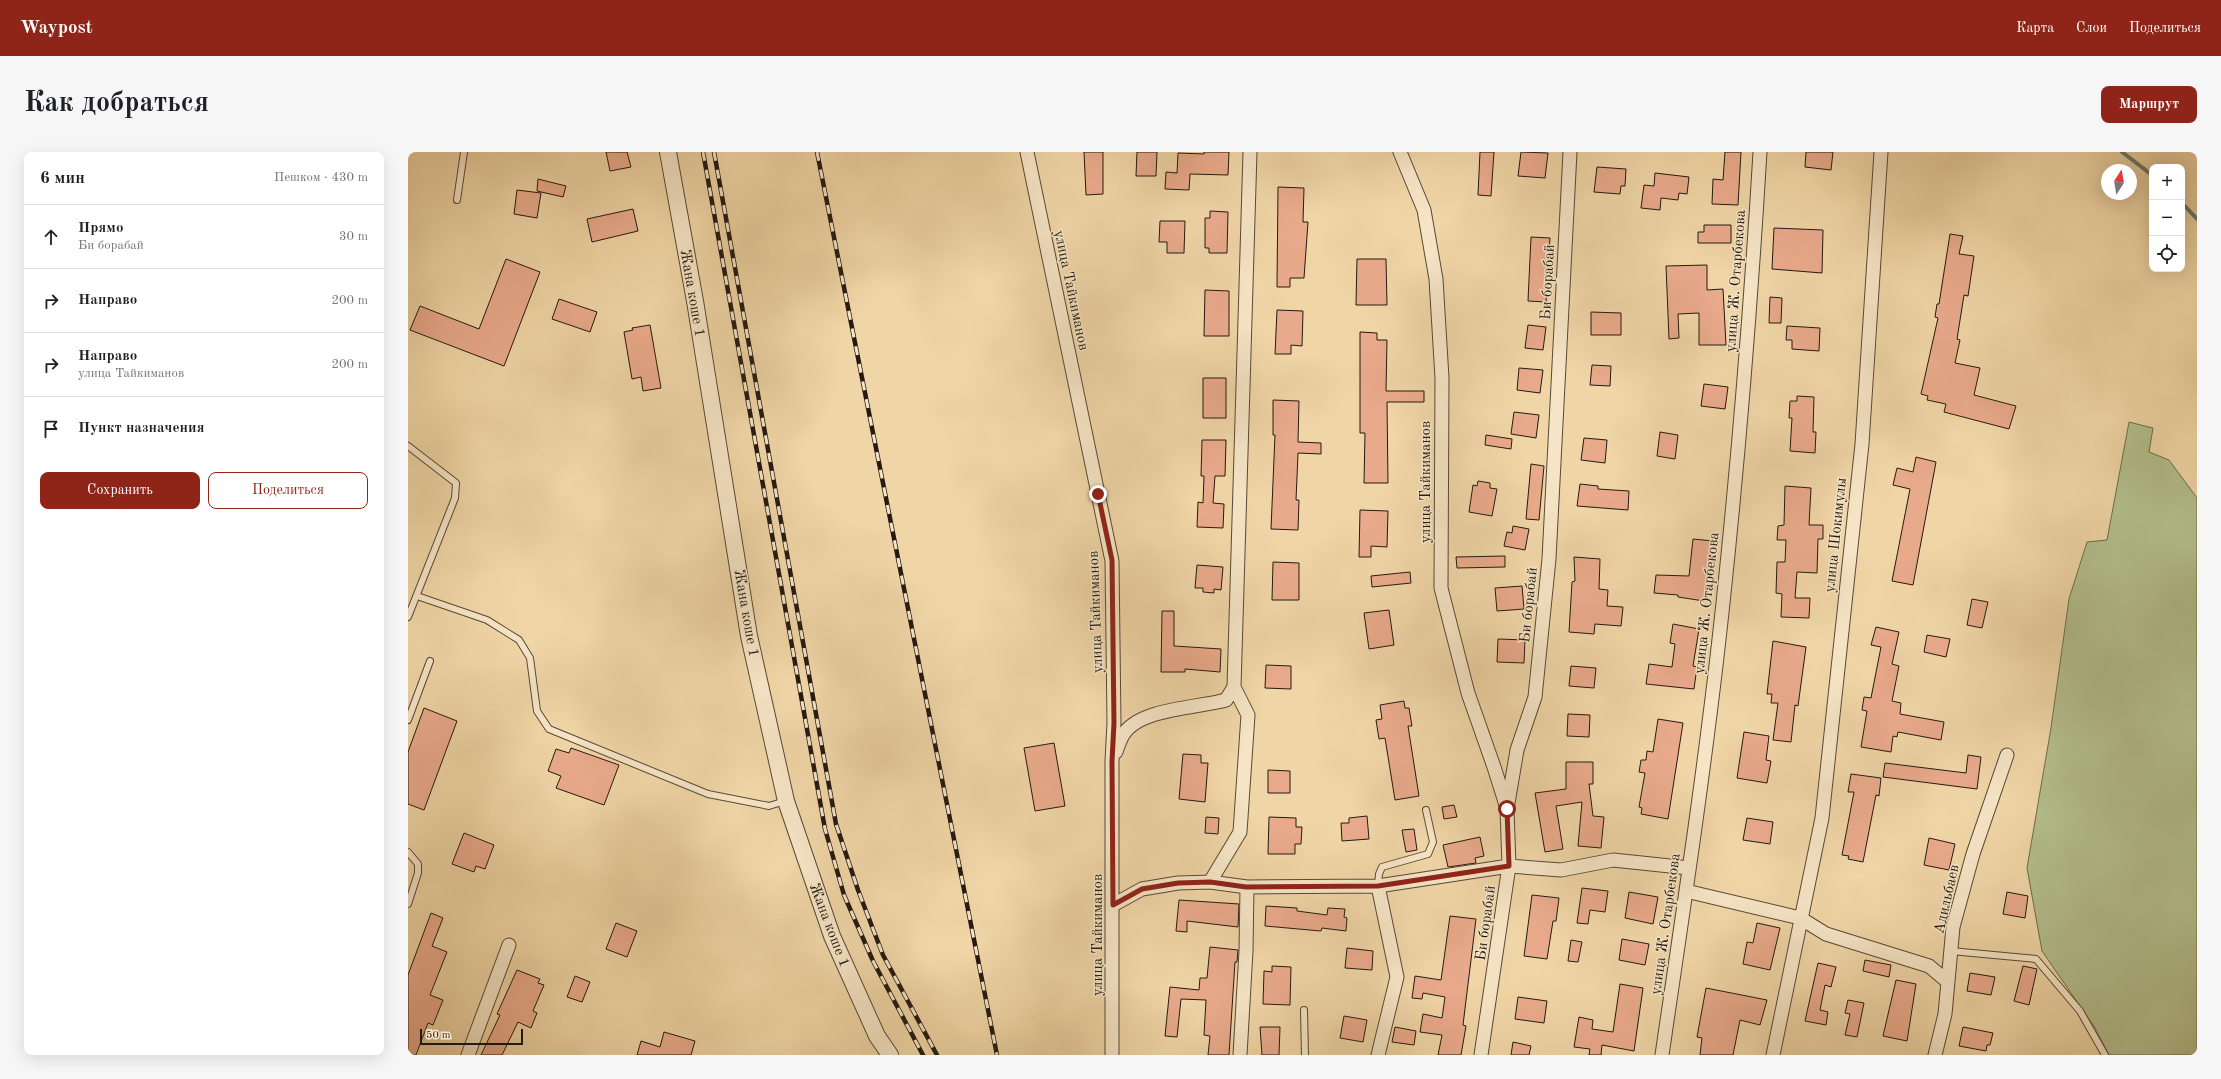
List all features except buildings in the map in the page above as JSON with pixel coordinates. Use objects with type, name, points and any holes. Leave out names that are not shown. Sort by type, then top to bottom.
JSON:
[{"type":"street","name":"Жана коше 1","points":[[668,152],[695,301],[749,636],[786,801],[832,936],[878,1036],[890,1055]]},
{"type":"street","name":"улица Тайкиманов","points":[[1027,152],[1112,560],[1114,723],[1112,761],[1112,1055]]},
{"type":"street","points":[[1210,882],[1240,832],[1248,715],[1234,687],[1250,152]]},
{"type":"street","name":"улица Тайкиманов","points":[[1400,152],[1424,210],[1436,279],[1442,378],[1441,588],[1468,693],[1494,766],[1507,809]]},
{"type":"street","name":"Би борабай","points":[[1482,1055],[1509,866],[1507,809],[1517,750],[1535,696],[1549,559],[1570,152]]},
{"type":"street","name":"улица Ж. Отарбекова","points":[[1662,1055],[1686,892],[1723,602],[1753,270],[1760,152]]},
{"type":"street","name":"улица Шокимулы","points":[[1773,1055],[1800,918],[1822,818],[1862,444],[1881,152]]},
{"type":"street","points":[[1112,761],[1124,734],[1148,715],[1205,706],[1226,700],[1234,687]]},
{"type":"street","name":"Адильбаев","points":[[1935,1055],[1945,1014],[1953,927],[1973,854],[2007,755]]},
{"type":"street","points":[[1113,905],[1142,889],[1178,883],[1210,882],[1246,887],[1378,886],[1509,866],[1561,870],[1613,860],[1689,868]]},
{"type":"street","points":[[1378,886],[1397,977],[1378,1055]]},
{"type":"street","points":[[1240,1055],[1246,951],[1246,887]]},
{"type":"street","points":[[1686,892],[1800,918],[1826,934],[1930,966],[1948,982]]},
{"type":"street","points":[[468,1055],[509,945]]},
{"type":"lane","points":[[456,200],[464,152]]},
{"type":"lane","points":[[408,446],[456,483],[455,498],[408,617]]},
{"type":"lane","points":[[417,596],[487,620],[519,640],[530,658],[537,710],[549,730],[708,794],[769,806],[786,801]]},
{"type":"lane","points":[[408,720],[430,661]]},
{"type":"lane","points":[[1378,886],[1378,874],[1382,867],[1428,854],[1433,842],[1426,810]]},
{"type":"lane","points":[[408,852],[418,864],[418,873],[408,904]]},
{"type":"lane","points":[[1951,951],[2036,959],[2080,1011],[2105,1055]]},
{"type":"lane","points":[[1304,1010],[1305,1055]]},
{"type":"green space","points":[[2129,422],[2153,428],[2149,452],[2169,460],[2197,498],[2197,1055],[2109,1055],[2095,1028],[2042,951],[2027,868],[2051,728],[2069,599],[2087,542],[2107,540]]},
{"type":"waterway","points":[[2122,152],[2149,173]]},
{"type":"waterway","points":[[2185,206],[2197,219]]},
{"type":"railway","points":[[703,152],[825,829],[844,895],[873,961],[923,1055]]},
{"type":"railway","points":[[714,152],[836,824],[858,890],[883,955],[937,1055]]},
{"type":"railway","points":[[817,152],[997,1055]]},
{"type":"route","points":[[1098,494],[1112,560],[1114,723],[1112,761],[1113,905],[1142,889],[1178,883],[1210,882],[1246,887],[1378,886],[1509,866],[1507,809]]}]
